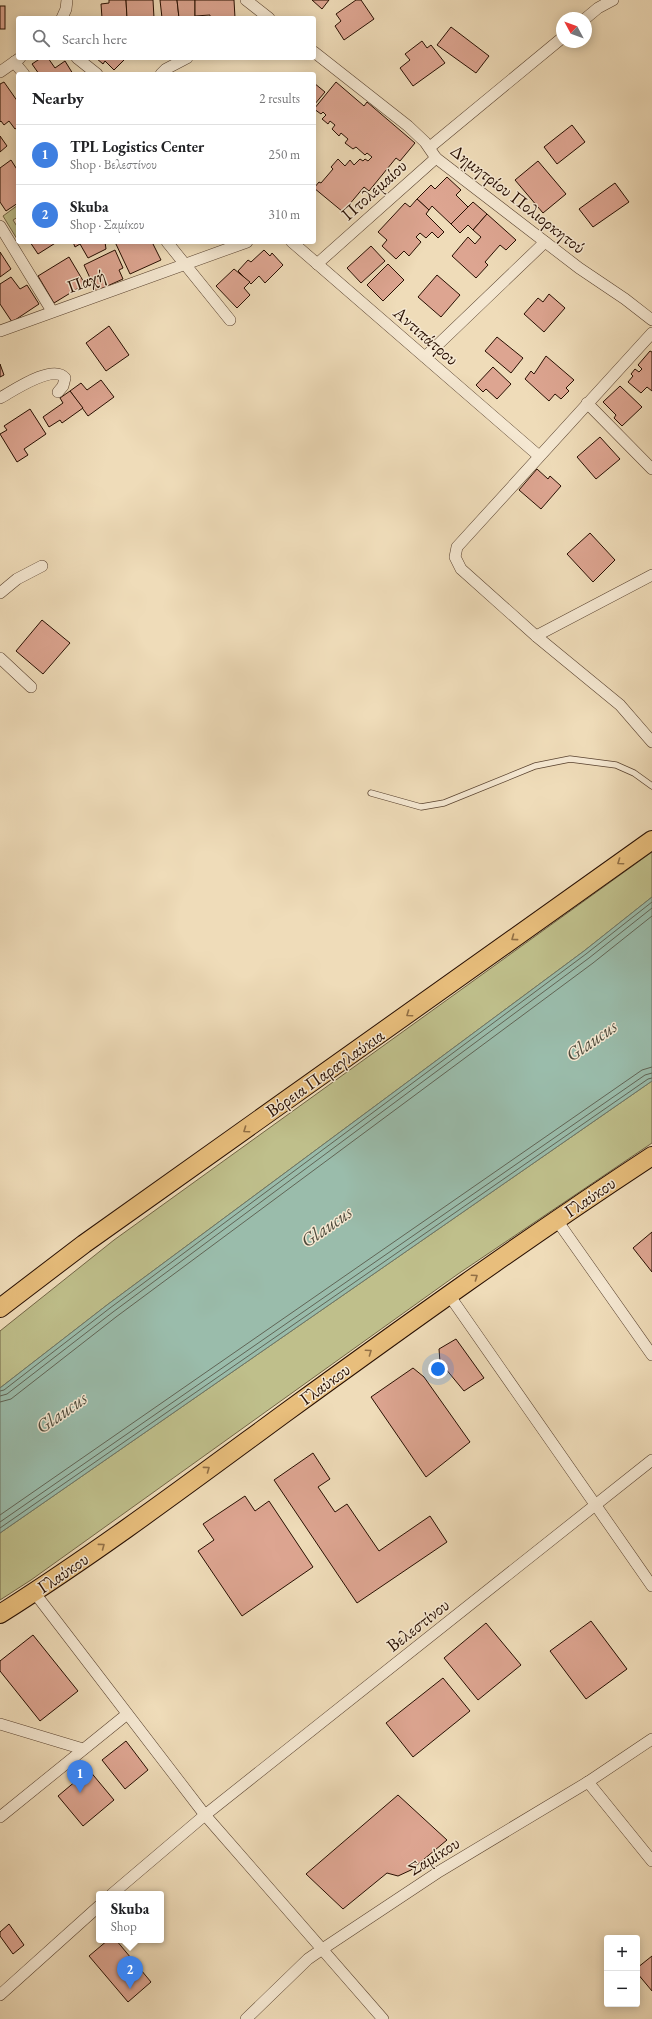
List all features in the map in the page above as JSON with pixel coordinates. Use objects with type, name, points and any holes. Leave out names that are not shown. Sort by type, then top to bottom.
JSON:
[{"type":"main road","name":"Βόρεια Παραγλαύκια","points":[[0,1308],[84,1244],[652,840]]},
{"type":"main road","name":"Γλαύκου","points":[[0,1614],[90,1555],[556,1219],[652,1156]]},
{"type":"street","points":[[63,16],[67,0]]},
{"type":"street","points":[[246,0],[264,16]]},
{"type":"street","points":[[592,13],[613,0]]},
{"type":"street","points":[[430,148],[556,43]]},
{"type":"street","name":"Δημητρίου Πολιορκητού","points":[[316,54],[408,126],[430,148],[436,158],[545,242],[652,320]]},
{"type":"street","points":[[0,72],[17,60],[23,72]]},
{"type":"street","points":[[80,60],[94,72]]},
{"type":"street","points":[[163,72],[182,60]]},
{"type":"street","name":"Πτολεμαίου","points":[[317,264],[436,158]]},
{"type":"street","points":[[0,226],[52,311]]},
{"type":"street","points":[[425,357],[545,242]]},
{"type":"street","points":[[169,244],[230,320]]},
{"type":"street","name":"Παχή","points":[[0,331],[241,244]]},
{"type":"street","name":"Αντιπάτρου","points":[[294,244],[539,456]]},
{"type":"street","points":[[652,333],[457,547],[455,557],[461,569],[536,636],[620,705],[652,742]]},
{"type":"street","points":[[0,398],[26,384],[54,373],[59,374],[64,378],[63,386],[58,392]]},
{"type":"street","points":[[588,403],[652,469]]},
{"type":"street","points":[[0,593],[17,579],[42,566]]},
{"type":"street","points":[[536,636],[652,575]]},
{"type":"street","points":[[0,658],[31,687]]},
{"type":"street","points":[[556,1219],[652,1355]]},
{"type":"street","points":[[449,1295],[652,1586]]},
{"type":"street","name":"Βελεστίνου","points":[[116,1891],[205,1816],[652,1460]]},
{"type":"street","points":[[34,1592],[126,1715],[205,1816],[321,1950],[384,2019]]},
{"type":"street","points":[[0,1817],[126,1715]]},
{"type":"street","points":[[0,1724],[83,1750]]},
{"type":"street","name":"Σαμίκου","points":[[246,2019],[308,1959],[321,1950],[440,1871],[588,1782],[652,1738]]},
{"type":"street","points":[[588,1782],[652,1861]]},
{"type":"street","points":[[0,1995],[96,1909]]},
{"type":"lane","points":[[372,793],[421,807],[444,803],[535,766],[570,759],[616,765],[634,773],[652,786]]},
{"type":"green space","points":[[16,206],[16,218],[13,220],[16,225],[16,237],[3,216]]},
{"type":"green space","points":[[652,852],[652,897],[584,951],[107,1305],[0,1388],[0,1331],[114,1240]]},
{"type":"green space","points":[[652,1081],[652,1143],[458,1274],[31,1580],[0,1600],[0,1533]]},
{"type":"water","name":"Glaucus","points":[[652,897],[652,1081],[0,1533],[0,1388],[107,1305],[584,951]]},
{"type":"building","points":[[109,0],[126,0],[127,16],[102,16],[101,4],[109,3]]},
{"type":"building","points":[[126,0],[153,0],[154,16],[127,16]]},
{"type":"building","points":[[160,0],[177,0],[179,16],[162,16]]},
{"type":"building","points":[[177,0],[195,0],[195,16],[179,16]]},
{"type":"building","points":[[195,0],[234,0],[235,16],[195,16]]},
{"type":"building","points":[[312,0],[329,0],[322,9]]},
{"type":"building","points":[[356,0],[361,0],[374,19],[344,40],[335,26],[341,21],[336,14]]},
{"type":"building","points":[[0,6],[5,6],[5,29],[0,29]]},
{"type":"building","points":[[451,27],[489,56],[476,73],[437,45]]},
{"type":"building","points":[[422,41],[427,48],[431,45],[445,63],[413,86],[400,68],[410,60],[405,54]]},
{"type":"building","points":[[38,60],[49,60],[55,68],[65,61],[72,72],[38,72],[32,64]]},
{"type":"building","points":[[98,60],[124,60],[114,70],[105,61],[103,64]]},
{"type":"building","points":[[4,82],[16,99],[15,129],[9,121],[4,125],[1,121],[0,122],[0,84]]},
{"type":"building","points":[[336,82],[364,106],[367,102],[415,143],[400,161],[396,158],[369,191],[364,187],[343,212],[316,190],[316,186],[319,182],[321,183],[333,169],[331,167],[338,159],[345,166],[350,160],[354,165],[360,159],[363,161],[365,159],[368,161],[372,157],[367,153],[365,155],[356,147],[353,149],[345,143],[348,139],[341,133],[339,136],[332,129],[335,125],[330,121],[328,124],[322,119],[326,115],[323,112],[321,114],[316,110],[316,107]]},
{"type":"building","points":[[316,85],[325,92],[316,103]]},
{"type":"building","points":[[572,125],[585,142],[557,164],[544,147]]},
{"type":"building","points":[[0,136],[7,146],[0,152]]},
{"type":"building","points":[[11,160],[16,168],[16,204],[6,211],[0,202],[0,168]]},
{"type":"building","points":[[538,161],[566,194],[543,213],[515,180]]},
{"type":"building","points":[[447,177],[461,190],[456,195],[468,207],[451,224],[432,206],[429,210],[417,199],[431,185],[435,189]]},
{"type":"building","points":[[615,183],[629,202],[593,227],[579,209]]},
{"type":"building","points":[[417,199],[429,210],[426,214],[444,232],[438,238],[432,232],[426,238],[420,233],[416,237],[421,242],[409,256],[404,251],[396,259],[382,246],[387,240],[378,232],[405,203],[410,207]]},
{"type":"building","points":[[473,202],[487,214],[473,230],[468,225],[460,233],[451,224]]},
{"type":"building","points":[[487,214],[516,240],[506,250],[500,245],[485,262],[488,265],[476,278],[452,256],[468,237],[475,244],[481,237],[473,230]]},
{"type":"building","points":[[31,244],[54,244],[38,254]]},
{"type":"building","points":[[80,244],[105,244],[106,249],[88,258]]},
{"type":"building","points":[[116,244],[153,244],[161,260],[130,274]]},
{"type":"building","points":[[371,246],[385,261],[361,283],[347,268]]},
{"type":"building","points":[[115,250],[123,268],[119,270],[123,279],[96,291],[84,265]]},
{"type":"building","points":[[264,250],[270,256],[272,253],[283,265],[265,283],[259,276],[251,284],[238,271],[248,260],[251,262]]},
{"type":"building","points":[[0,252],[11,269],[0,277]]},
{"type":"building","points":[[69,257],[85,284],[54,303],[38,276]]},
{"type":"building","points":[[388,264],[404,280],[383,301],[367,285]]},
{"type":"building","points":[[234,269],[250,282],[244,288],[250,295],[237,308],[216,286]]},
{"type":"building","points":[[437,275],[460,295],[441,317],[418,297]]},
{"type":"building","points":[[11,277],[20,289],[27,285],[39,304],[12,322],[0,304],[0,284]]},
{"type":"building","points":[[549,294],[565,308],[544,332],[524,314],[538,298],[543,302]]},
{"type":"building","points":[[109,326],[129,355],[106,371],[86,343]]},
{"type":"building","points":[[497,337],[523,358],[511,373],[485,351]]},
{"type":"building","points":[[650,351],[652,352],[652,391],[647,387],[641,393],[628,382],[633,376],[631,374],[635,369],[639,372],[642,369],[638,365]]},
{"type":"building","points":[[546,356],[574,380],[566,388],[569,391],[561,399],[555,394],[549,401],[525,379],[531,371],[534,374]]},
{"type":"building","points":[[0,364],[4,375],[0,377]]},
{"type":"building","points":[[493,367],[511,384],[497,399],[486,389],[483,392],[476,385]]},
{"type":"building","points":[[101,380],[114,397],[88,416],[70,391],[81,383],[87,390]]},
{"type":"building","points":[[620,386],[642,407],[622,426],[614,418],[616,415],[603,402]]},
{"type":"building","points":[[70,391],[83,408],[62,423],[60,420],[49,427],[43,417],[63,403],[60,398]]},
{"type":"building","points":[[30,409],[46,434],[24,449],[28,455],[17,462],[0,434],[7,430],[4,426]]},
{"type":"building","points":[[600,437],[620,459],[596,479],[577,457]]},
{"type":"building","points":[[537,469],[548,479],[550,476],[561,486],[541,509],[519,490]]},
{"type":"building","points":[[590,533],[615,560],[593,582],[567,554]]},
{"type":"building","points":[[42,620],[70,643],[43,674],[16,651]]},
{"type":"building","points":[[652,1232],[652,1272],[633,1248]]},
{"type":"building","points":[[456,1339],[484,1378],[464,1391],[440,1362],[439,1349]]},
{"type":"building","points":[[413,1368],[424,1377],[470,1442],[426,1477],[371,1397]]},
{"type":"building","points":[[313,1453],[330,1479],[318,1487],[335,1512],[347,1504],[379,1551],[430,1516],[447,1542],[357,1603],[274,1480]]},
{"type":"building","points":[[245,1496],[255,1511],[269,1501],[313,1567],[242,1616],[198,1551],[214,1540],[203,1524]]},
{"type":"building","points":[[591,1621],[627,1669],[586,1699],[550,1651]]},
{"type":"building","points":[[486,1623],[521,1665],[478,1700],[444,1658]]},
{"type":"building","points":[[33,1635],[78,1691],[40,1721],[0,1671],[0,1661]]},
{"type":"building","points":[[443,1678],[470,1711],[413,1757],[386,1723]]},
{"type":"building","points":[[126,1741],[148,1770],[125,1789],[102,1760]]},
{"type":"building","points":[[89,1770],[114,1800],[83,1826],[58,1796]]},
{"type":"building","points":[[398,1795],[447,1840],[411,1870],[398,1876],[387,1873],[343,1909],[306,1874]]},
{"type":"building","points":[[9,1924],[24,1945],[13,1954],[0,1936],[0,1932]]},
{"type":"building","points":[[104,1943],[118,1943],[151,1982],[128,2002],[89,1956]]},
{"type":"building","points":[[652,1956],[652,1991],[640,1977],[640,1966]]},
{"type":"place","name":"TPL Logistics Center","points":[[80,1793]]},
{"type":"place","name":"Skuba","points":[[130,1989]]}]
